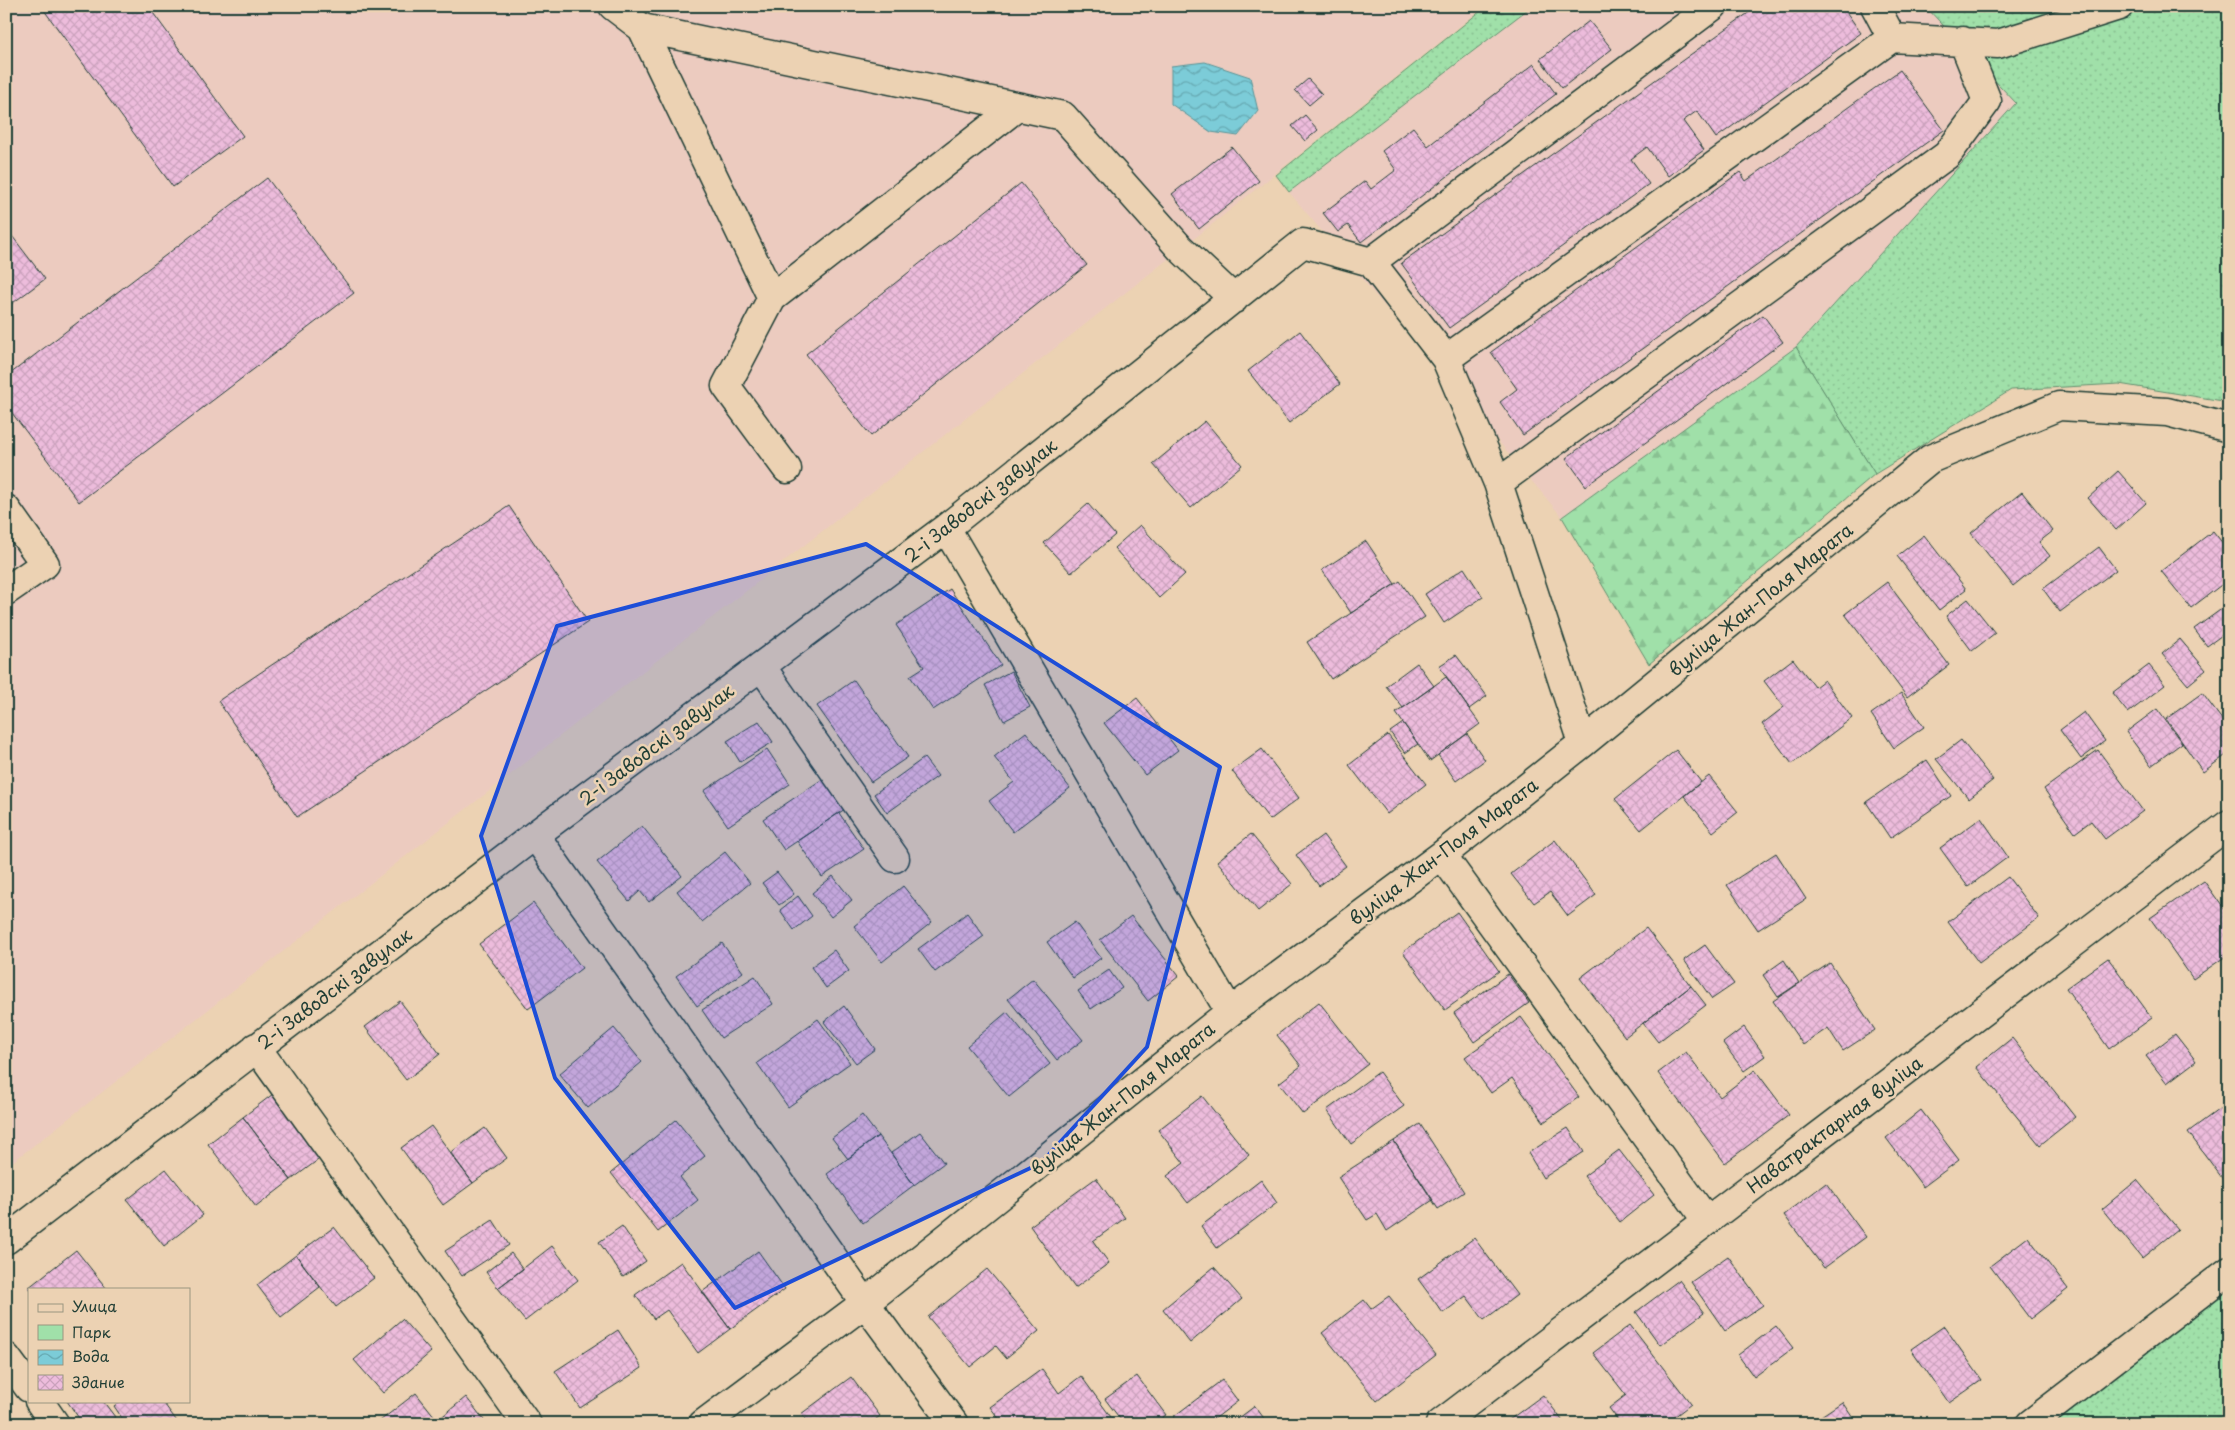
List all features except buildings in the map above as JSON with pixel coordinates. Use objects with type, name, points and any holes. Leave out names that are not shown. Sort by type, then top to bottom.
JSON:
[{"type":"street","points":[[613,6],[642,28],[1063,116],[1180,248],[1234,299]]},
{"type":"street","points":[[1583,743],[1498,483],[1446,359],[1371,262],[1713,6]]},
{"type":"street","points":[[1875,6],[1892,38]]},
{"type":"street","points":[[1446,359],[1892,38],[1998,44],[2119,6]]},
{"type":"street","points":[[642,28],[772,298]]},
{"type":"street","points":[[1498,483],[1947,155],[1987,101],[1963,41]]},
{"type":"street","points":[[787,469],[726,386],[772,298],[1017,107]]},
{"type":"street","name":"2-і Заводскі завулак","points":[[6,1240],[535,835],[946,528],[1303,243],[1371,262]]},
{"type":"street","name":"вуліца Жан-Поля Марата","points":[[703,1424],[865,1303],[1230,1012],[1442,855],[1583,743],[1930,459],[2059,406],[2167,412],[2229,428]]},
{"type":"street","points":[[6,509],[44,564],[6,591]]},
{"type":"street","points":[[946,528],[1230,1012]]},
{"type":"street","points":[[761,666],[895,858]]},
{"type":"street","name":"Наватрактарная вуліца","points":[[1440,1424],[2229,824]]},
{"type":"street","points":[[535,835],[865,1303],[954,1424]]},
{"type":"street","points":[[1442,855],[1707,1221]]},
{"type":"street","points":[[256,1047],[527,1424]]},
{"type":"street","points":[[2030,1424],[2229,1270]]},
{"type":"street","points":[[6,1357],[28,1387]]},
{"type":"street","points":[[40,1402],[55,1424]]},
{"type":"highlighted area","points":[[866,544],[1220,767],[1147,1047],[1041,1163],[735,1308],[555,1078],[481,836],[557,626]]},
{"type":"shaded area","points":[[6,6],[1485,6],[1200,234],[745,592],[6,1167]]},
{"type":"shaded area","points":[[1532,6],[1925,6],[2017,103],[1796,347],[1562,517],[1289,192]]},
{"type":"green space","points":[[1487,6],[1532,6],[1289,192],[1276,175]]},
{"type":"green space","points":[[1925,6],[2229,6],[2229,402],[2119,384],[2011,390],[1875,474],[1796,347],[2016,103]]},
{"type":"green space","points":[[1796,347],[1875,474],[1649,664],[1562,517]]},
{"type":"green space","points":[[2229,1266],[2229,1424],[2028,1424]]},
{"type":"water","points":[[1205,62],[1250,77],[1258,111],[1238,136],[1211,132],[1171,104],[1171,66]]}]
